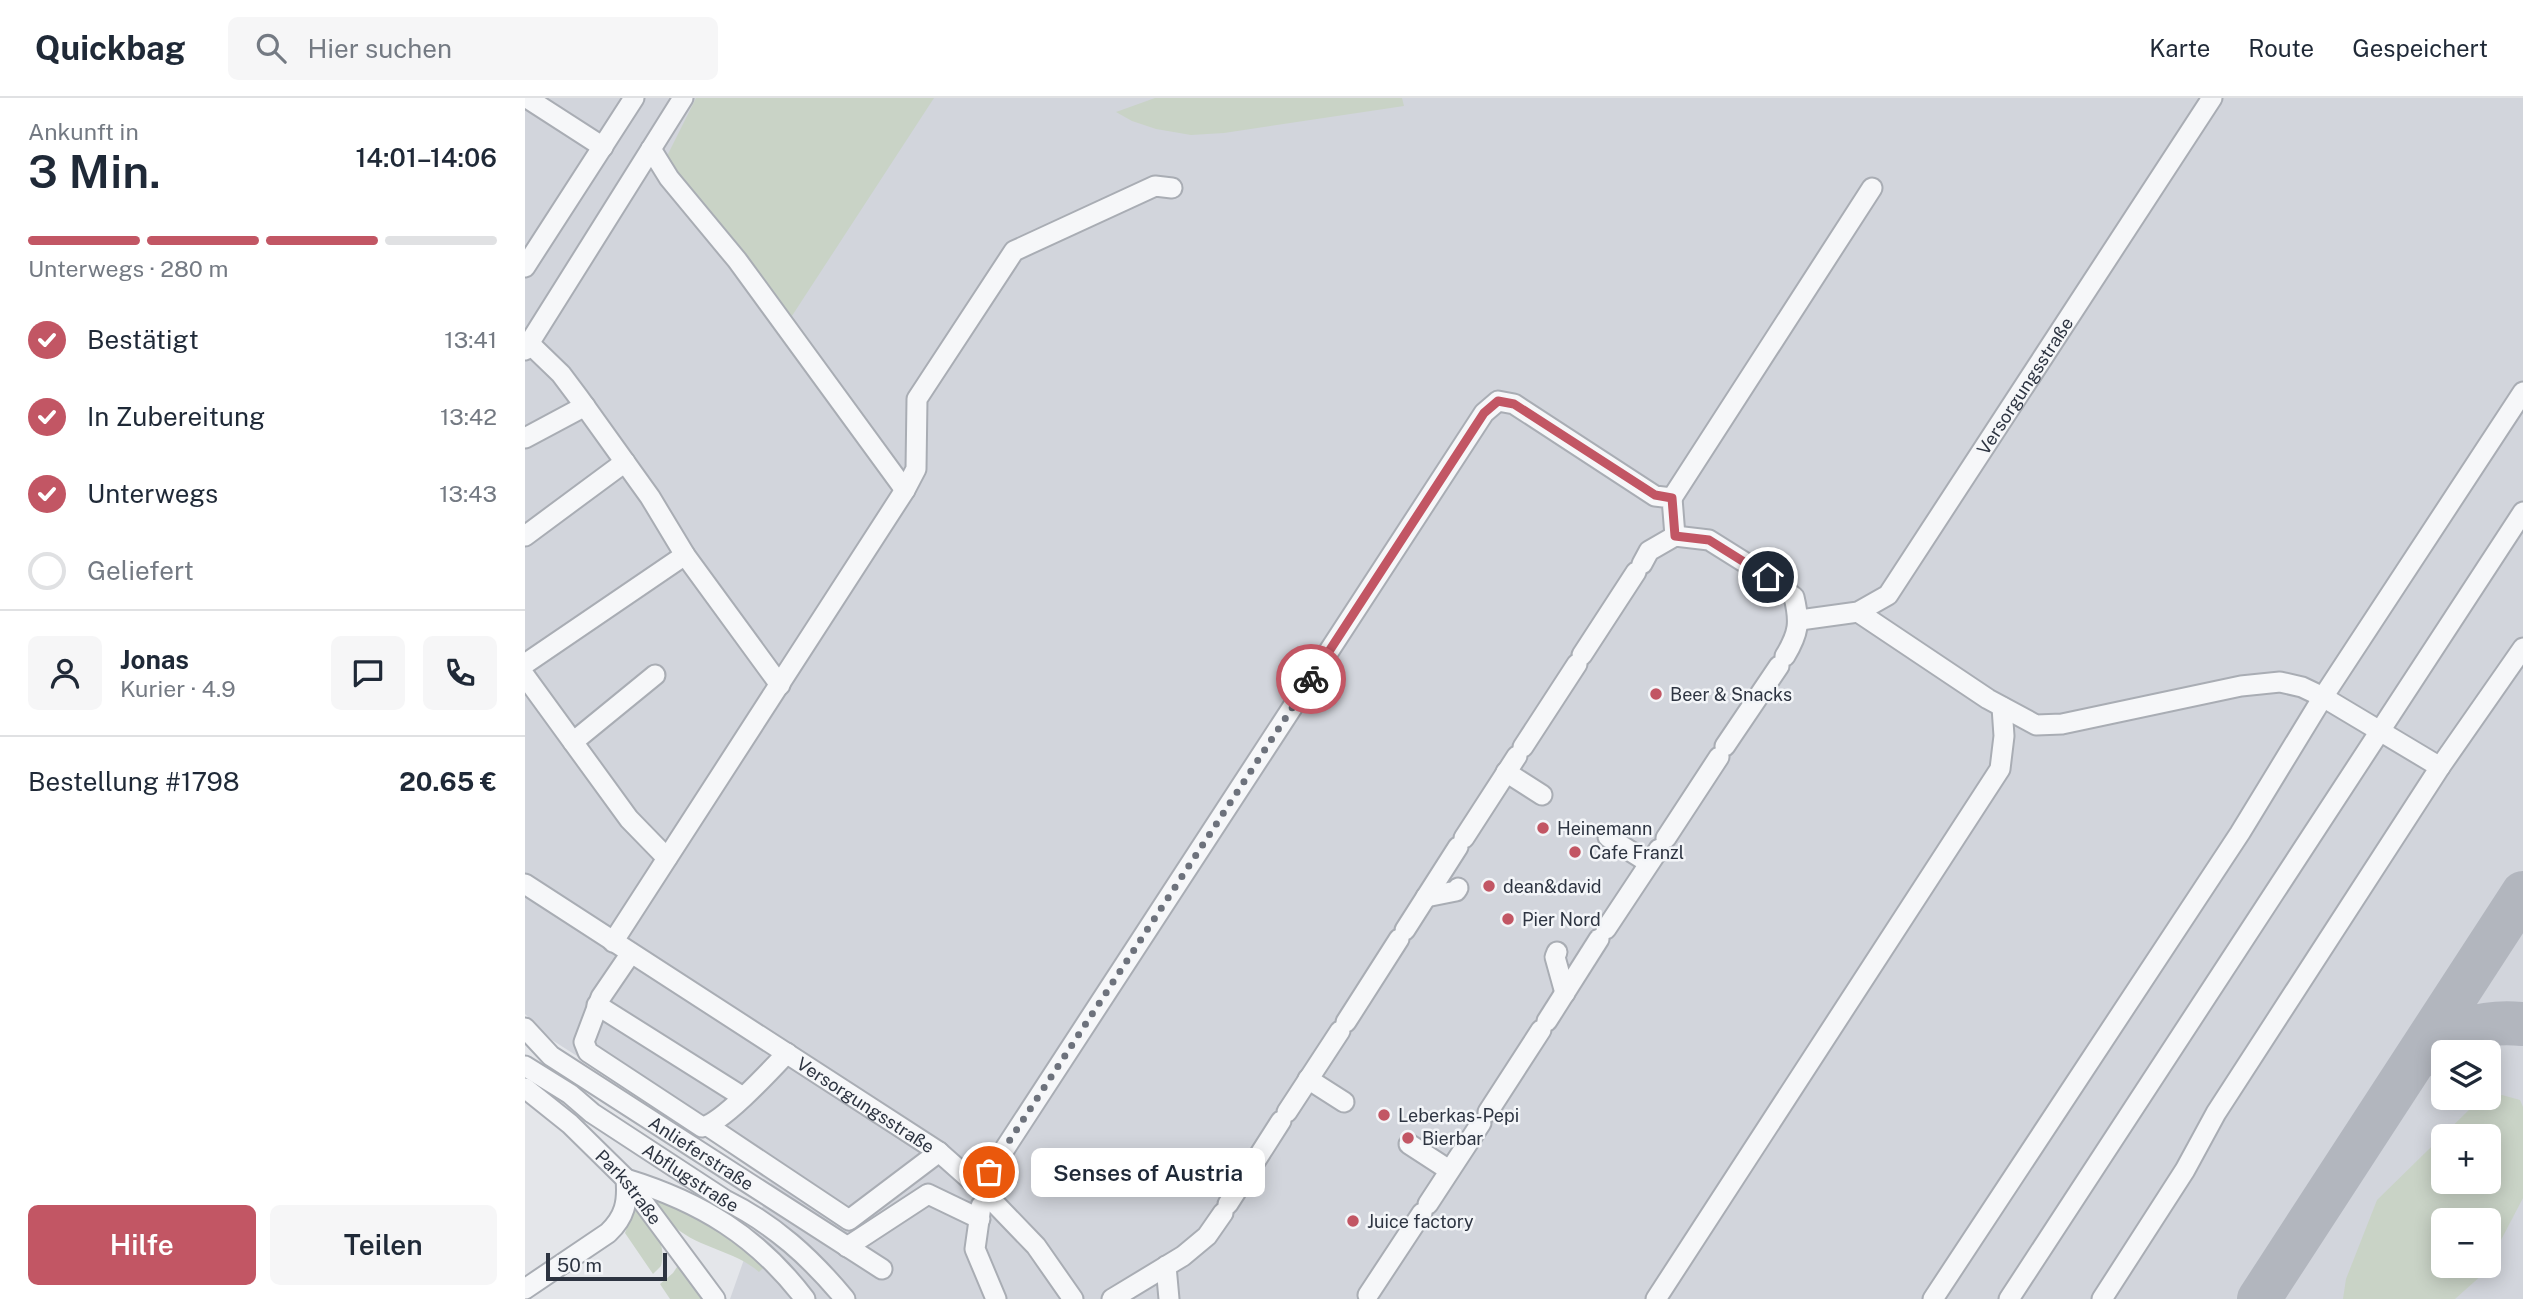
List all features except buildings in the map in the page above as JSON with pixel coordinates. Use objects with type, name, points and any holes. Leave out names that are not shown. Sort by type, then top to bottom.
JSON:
[{"type":"street","points":[[527,98],[603,147]]},
{"type":"street","points":[[525,267],[634,98]]},
{"type":"street","points":[[683,98],[527,347],[561,374],[585,406],[650,497],[685,555],[780,685]]},
{"type":"street","name":"Versorgungsstraße","points":[[1800,620],[1858,612],[1888,596],[2212,98]]},
{"type":"street","points":[[651,149],[669,178],[737,260],[905,490]]},
{"type":"street","points":[[613,942],[905,490],[916,469],[917,398],[1014,251],[1154,186],[1172,188]]},
{"type":"street","points":[[1675,536],[1672,498],[1872,188]]},
{"type":"street","points":[[1933,1299],[2240,833],[2323,697],[2523,392]]},
{"type":"street","points":[[996,1299],[975,1250],[983,1191],[989,1172],[1484,413],[1498,401],[1514,404],[1655,495],[1672,498]]},
{"type":"street","points":[[525,438],[585,406]]},
{"type":"street","points":[[525,536],[625,462]]},
{"type":"street","points":[[2009,1299],[2523,512]]},
{"type":"street","points":[[1112,1299],[1184,1256],[1207,1236],[1649,551],[1675,536],[1709,540],[1768,577],[1794,597],[1800,620],[1794,641],[1368,1295]]},
{"type":"street","points":[[525,664],[685,555]]},
{"type":"street","points":[[1858,612],[2002,707],[2036,725],[2061,724],[2241,686],[2280,682],[2302,687],[2323,697],[2440,768]]},
{"type":"street","points":[[2102,1299],[2185,1170],[2216,1113],[2440,768],[2523,648]]},
{"type":"street","points":[[573,742],[655,675]]},
{"type":"street","points":[[525,676],[629,818],[667,858]]},
{"type":"street","points":[[1656,1299],[2000,769],[2004,736],[2002,707]]},
{"type":"street","points":[[1515,758],[1522,788],[1542,795]]},
{"type":"street","points":[[1608,837],[1622,854],[1658,850]]},
{"type":"street","name":"Versorgungsstraße","points":[[525,884],[939,1152],[983,1191],[1036,1246],[1073,1299]]},
{"type":"street","points":[[1426,897],[1456,891],[1458,888]]},
{"type":"street","points":[[1557,952],[1555,957],[1565,993]]},
{"type":"street","points":[[631,953],[597,1005],[583,1042],[588,1052],[702,1127],[708,1126],[743,1097],[787,1054]]},
{"type":"street","points":[[597,1005],[743,1097]]},
{"type":"street","name":"Anlieferstraße","points":[[525,1028],[551,1056],[882,1269]]},
{"type":"street","name":"Abflugstraße","points":[[525,1066],[570,1094],[592,1113],[725,1200],[748,1212],[799,1249],[845,1299]]},
{"type":"street","points":[[1308,1079],[1344,1102]]},
{"type":"street","name":"Parkstraße","points":[[525,1088],[571,1124],[626,1179],[715,1299]]},
{"type":"street","points":[[708,1126],[849,1220],[939,1152]]},
{"type":"street","points":[[1409,1144],[1449,1170]]},
{"type":"street","points":[[525,1289],[618,1230],[626,1208],[626,1179],[660,1189],[744,1235],[771,1258],[805,1299]]},
{"type":"street","points":[[848,1247],[928,1194],[980,1219]]},
{"type":"street","points":[[725,1200],[781,1252],[802,1275],[818,1299]]},
{"type":"street","points":[[1166,1266],[1169,1299]]},
{"type":"shaded area","points":[[525,98],[2523,98],[2523,1299],[730,1299],[771,1183],[552,1040],[525,1014]]},
{"type":"shaded area","points":[[696,98],[934,98],[788,322],[677,180],[667,156]]},
{"type":"shaded area","points":[[1155,98],[1402,98],[1404,106],[1224,133],[1191,135],[1156,129],[1116,112]]},
{"type":"shaded area","points":[[2502,1095],[2520,1100],[2523,1107],[2523,1198],[2501,1240],[2501,1208],[2431,1208],[2431,1278],[2479,1278],[2455,1299],[2343,1299],[2346,1279],[2377,1200],[2431,1147],[2431,1194],[2501,1194],[2501,1124],[2455,1124],[2469,1110],[2501,1110]]},
{"type":"shaded area","points":[[651,1196],[682,1209],[711,1226],[764,1267],[759,1272],[739,1259],[685,1234],[668,1220]]},
{"type":"shaded area","points":[[635,1203],[660,1240],[661,1266],[653,1274],[625,1233]]},
{"type":"shaded area","points":[[679,1264],[706,1299],[670,1299],[660,1284]]},
{"type":"taxiway","points":[[2259,1299],[2523,893]]},
{"type":"taxiway","points":[[2420,1057],[2442,1040],[2467,1029],[2495,1024],[2523,1024]]},
{"type":"way so far","points":[[989,1172],[1311,679]]},
{"type":"place","name":"Beer & Snacks","points":[[1656,694]]},
{"type":"place","name":"Heinemann","points":[[1543,828]]},
{"type":"place","name":"Cafe Franzl","points":[[1575,852]]},
{"type":"place","name":"dean&david","points":[[1489,886]]},
{"type":"place","name":"Pier Nord","points":[[1508,919]]},
{"type":"place","name":"Leberkas-Pepi","points":[[1384,1115]]},
{"type":"place","name":"Bierbar","points":[[1408,1138]]},
{"type":"place","name":"Senses of Austria","points":[[989,1172]]},
{"type":"place","name":"Juice factory","points":[[1353,1221]]},
{"type":"route","points":[[1311,679],[1484,413],[1498,401],[1514,404],[1655,495],[1672,498],[1675,536],[1709,540],[1768,577]]}]
